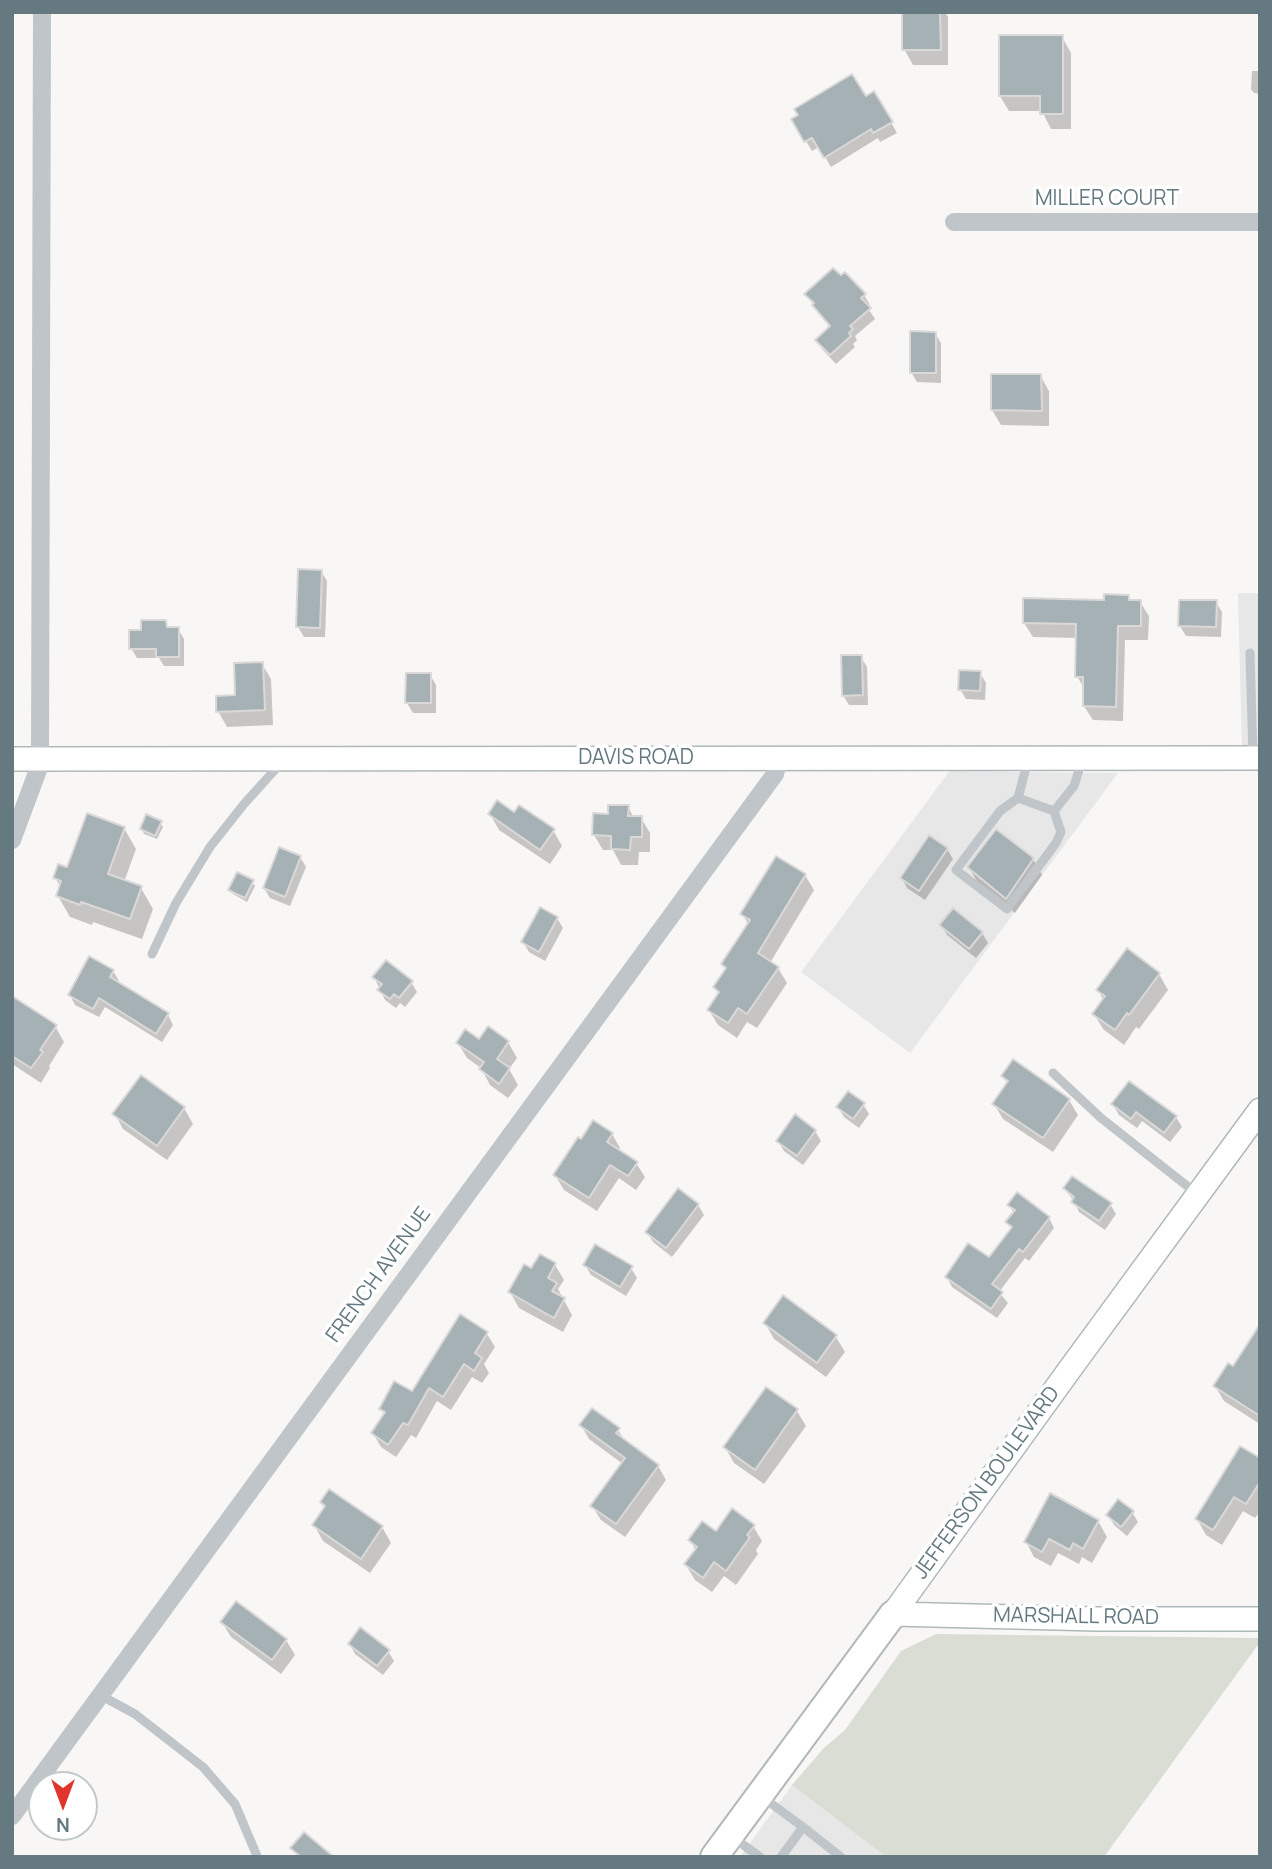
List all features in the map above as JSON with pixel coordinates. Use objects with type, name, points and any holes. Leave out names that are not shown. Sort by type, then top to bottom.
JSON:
[{"type":"main road","name":"JEFFERSON BOULEVARD","points":[[714,1857],[898,1606]]},
{"type":"street","points":[[12,840],[40,759],[42,12]]},
{"type":"street","name":"MILLER COURT","points":[[954,222],[1260,222]]},
{"type":"street","name":"FRENCH AVENUE","points":[[12,1816],[775,774],[779,758]]},
{"type":"street","name":"DAVIS ROAD","points":[[12,759],[1257,758]]},
{"type":"street","name":"JEFFERSON BOULEVARD","points":[[898,1606],[1260,1110]]},
{"type":"street","name":"MARSHALL ROAD","points":[[898,1606],[1097,1619],[1260,1619]]},
{"type":"lane","points":[[1250,653],[1257,758]]},
{"type":"lane","points":[[1028,758],[1018,797],[1000,811],[956,870],[1007,909],[1056,843],[1061,832],[1054,811]]},
{"type":"lane","points":[[1054,811],[1074,786],[1082,758]]},
{"type":"lane","points":[[152,954],[176,903],[210,847],[284,759]]},
{"type":"lane","points":[[1018,797],[1054,811]]},
{"type":"lane","points":[[1053,1073],[1101,1118],[1198,1194]]},
{"type":"lane","points":[[100,1695],[135,1714],[202,1767],[234,1804],[257,1856]]},
{"type":"lane","points":[[759,1795],[841,1857]]},
{"type":"lane","points":[[781,1857],[803,1827]]},
{"type":"lane","points":[[730,1835],[760,1857]]},
{"type":"shaded area","points":[[1238,593],[1260,593],[1260,749],[1242,749]]},
{"type":"shaded area","points":[[951,769],[1118,773],[910,1053],[801,972]]},
{"type":"shaded area","points":[[936,1634],[1260,1638],[1260,1642],[1104,1857],[886,1857],[792,1785],[823,1749],[845,1730],[901,1651]]},
{"type":"shaded area","points":[[792,1785],[886,1857],[740,1857]]},
{"type":"building","points":[[902,12],[940,12],[941,50],[902,50]]},
{"type":"building","points":[[999,35],[1063,35],[1063,114],[1040,114],[1040,96],[999,96]]},
{"type":"building","points":[[852,74],[866,96],[874,91],[893,122],[873,133],[871,129],[824,158],[812,138],[804,142],[791,119],[798,115],[794,109]]},
{"type":"building","points":[[833,268],[841,275],[845,272],[866,294],[861,298],[871,308],[850,326],[853,329],[849,333],[851,336],[830,355],[815,340],[830,326],[804,294]]},
{"type":"building","points":[[910,331],[936,332],[936,373],[910,373]]},
{"type":"building","points":[[991,374],[1041,374],[1042,411],[991,410]]},
{"type":"building","points":[[298,569],[322,570],[320,628],[296,627]]},
{"type":"building","points":[[1104,594],[1129,595],[1129,600],[1141,600],[1141,626],[1118,626],[1116,707],[1083,706],[1083,677],[1075,677],[1076,624],[1023,623],[1023,598],[1104,600]]},
{"type":"building","points":[[1179,600],[1217,600],[1216,627],[1178,626]]},
{"type":"building","points":[[141,620],[166,620],[167,627],[179,627],[179,657],[156,657],[156,649],[129,649],[129,630],[141,630]]},
{"type":"building","points":[[841,655],[862,655],[863,695],[842,696]]},
{"type":"building","points":[[263,662],[265,710],[216,712],[216,696],[235,695],[234,663]]},
{"type":"building","points":[[959,670],[981,671],[980,691],[958,690]]},
{"type":"building","points":[[406,673],[431,673],[431,703],[405,703]]},
{"type":"building","points":[[497,800],[514,812],[519,805],[555,829],[540,850],[488,814]]},
{"type":"building","points":[[608,805],[629,805],[628,816],[642,816],[642,837],[631,837],[630,850],[611,849],[611,836],[592,835],[593,813],[608,814]]},
{"type":"building","points":[[87,813],[125,827],[108,874],[142,886],[130,919],[56,896],[61,881],[53,878],[58,864],[67,867]]},
{"type":"building","points":[[146,814],[162,821],[155,836],[140,829]]},
{"type":"building","points":[[996,829],[1034,858],[1006,899],[967,867]]},
{"type":"building","points":[[929,835],[948,848],[919,891],[900,878]]},
{"type":"building","points":[[279,847],[301,856],[285,897],[263,888]]},
{"type":"building","points":[[776,856],[806,874],[758,953],[779,967],[747,1014],[738,1008],[728,1023],[707,1010],[719,992],[713,987],[726,968],[721,964],[750,920],[740,914]]},
{"type":"building","points":[[237,872],[254,880],[245,898],[228,890]]},
{"type":"building","points":[[540,907],[558,917],[539,952],[521,942]]},
{"type":"building","points":[[953,908],[983,932],[969,949],[939,925]]},
{"type":"building","points":[[1127,948],[1160,973],[1115,1030],[1092,1014],[1105,996],[1096,990]]},
{"type":"building","points":[[89,956],[114,970],[110,977],[169,1013],[156,1034],[99,998],[93,1009],[68,995]]},
{"type":"building","points":[[386,960],[413,981],[399,998],[394,994],[390,999],[377,990],[382,984],[372,977]]},
{"type":"building","points":[[12,996],[57,1025],[31,1068],[12,1056]]},
{"type":"building","points":[[488,1026],[509,1041],[497,1059],[510,1068],[499,1084],[479,1069],[484,1062],[456,1043],[465,1029],[479,1039]]},
{"type":"building","points":[[1013,1059],[1070,1099],[1043,1138],[992,1104],[1008,1081],[1001,1076]]},
{"type":"building","points":[[141,1075],[185,1107],[157,1146],[112,1114]]},
{"type":"building","points":[[1129,1081],[1177,1116],[1164,1133],[1136,1112],[1131,1119],[1111,1104]]},
{"type":"building","points":[[848,1091],[865,1103],[853,1119],[836,1107]]},
{"type":"building","points":[[795,1114],[816,1130],[797,1156],[776,1141]]},
{"type":"building","points":[[593,1120],[613,1133],[607,1142],[638,1162],[628,1176],[610,1165],[589,1198],[553,1175],[578,1137],[581,1139]]},
{"type":"building","points":[[1072,1176],[1112,1203],[1099,1221],[1071,1202],[1074,1197],[1063,1188]]},
{"type":"building","points":[[678,1188],[699,1204],[666,1248],[645,1232]]},
{"type":"building","points":[[1017,1192],[1050,1217],[1023,1252],[1019,1249],[992,1284],[1003,1292],[991,1309],[945,1277],[968,1243],[989,1257],[1012,1227],[1005,1222],[1015,1210],[1007,1205]]},
{"type":"building","points":[[595,1244],[633,1266],[620,1287],[583,1265]]},
{"type":"building","points":[[540,1254],[556,1263],[548,1278],[557,1283],[552,1291],[565,1298],[554,1318],[508,1292],[524,1264],[531,1268]]},
{"type":"building","points":[[783,1295],[837,1335],[817,1363],[763,1323]]},
{"type":"building","points":[[460,1314],[488,1332],[475,1353],[482,1358],[474,1371],[464,1364],[443,1397],[429,1388],[408,1425],[403,1423],[388,1445],[371,1433],[385,1412],[379,1409],[394,1381],[412,1391]]},
{"type":"building","points":[[1260,1324],[1260,1416],[1213,1386],[1228,1363],[1233,1366]]},
{"type":"building","points":[[766,1387],[798,1409],[755,1470],[723,1447]]},
{"type":"building","points":[[592,1408],[620,1428],[616,1433],[659,1465],[616,1524],[590,1506],[625,1458],[579,1425]]},
{"type":"building","points":[[1240,1446],[1260,1458],[1260,1482],[1246,1504],[1234,1497],[1213,1530],[1195,1519]]},
{"type":"building","points":[[329,1489],[383,1526],[361,1559],[312,1525],[325,1506],[320,1502]]},
{"type":"building","points":[[1050,1493],[1099,1520],[1083,1549],[1073,1543],[1070,1550],[1049,1539],[1042,1552],[1024,1542]]},
{"type":"building","points":[[1118,1499],[1134,1511],[1121,1527],[1106,1515]]},
{"type":"building","points":[[732,1508],[755,1525],[747,1535],[750,1537],[726,1571],[714,1562],[703,1578],[684,1564],[697,1547],[688,1540],[702,1521],[716,1531]]},
{"type":"building","points":[[236,1601],[287,1639],[272,1660],[220,1622]]},
{"type":"building","points":[[360,1627],[390,1650],[377,1666],[348,1644]]},
{"type":"building","points":[[304,1832],[334,1857],[301,1857],[290,1848]]}]
